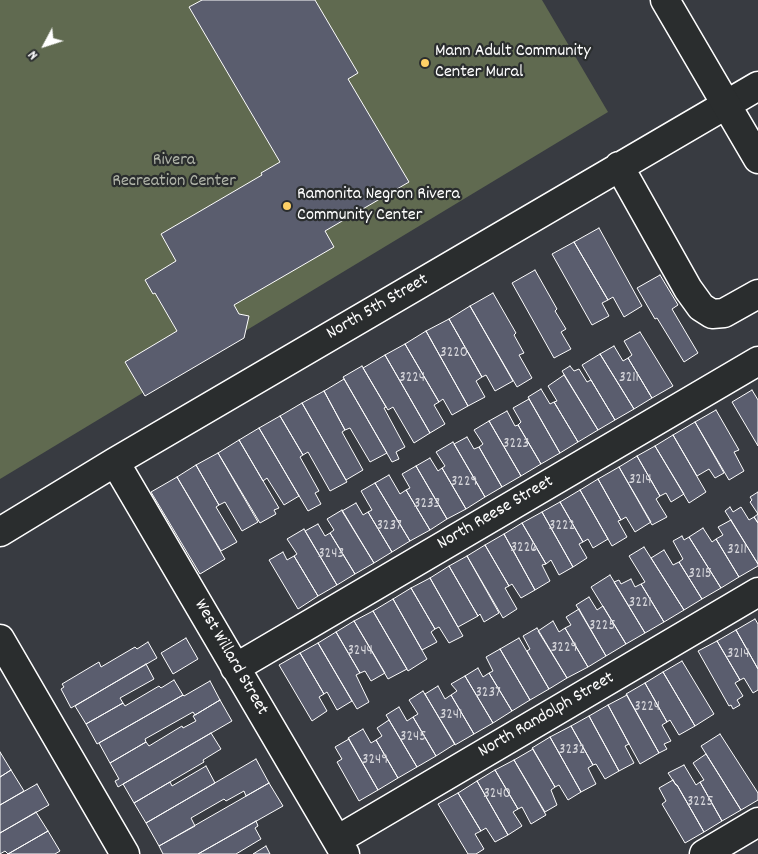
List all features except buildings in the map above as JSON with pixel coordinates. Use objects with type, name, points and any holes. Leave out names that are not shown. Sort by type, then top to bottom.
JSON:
[{"type":"street","points":[[665,0],[758,159]]},
{"type":"street","name":"North 5th Street","points":[[0,532],[115,462],[758,86]]},
{"type":"street","points":[[619,166],[688,289],[701,307],[712,314],[724,313],[758,294]]},
{"type":"street","name":"North Reese Street","points":[[235,668],[758,361]]},
{"type":"street","name":"West Willard Street","points":[[115,462],[341,847]]},
{"type":"street","name":"North Randolph Street","points":[[341,847],[758,592]]},
{"type":"street","points":[[0,639],[125,854]]},
{"type":"street","points":[[704,854],[758,822]]},
{"type":"green space","name":"Rivera Recreation Center","points":[[0,0],[542,0],[608,112],[0,479]]},
{"type":"place","name":"Mann Adult Community Center Mural","points":[[425,63]]},
{"type":"place","name":"Ramonita Negron Rivera Community Center","points":[[287,206]]}]
